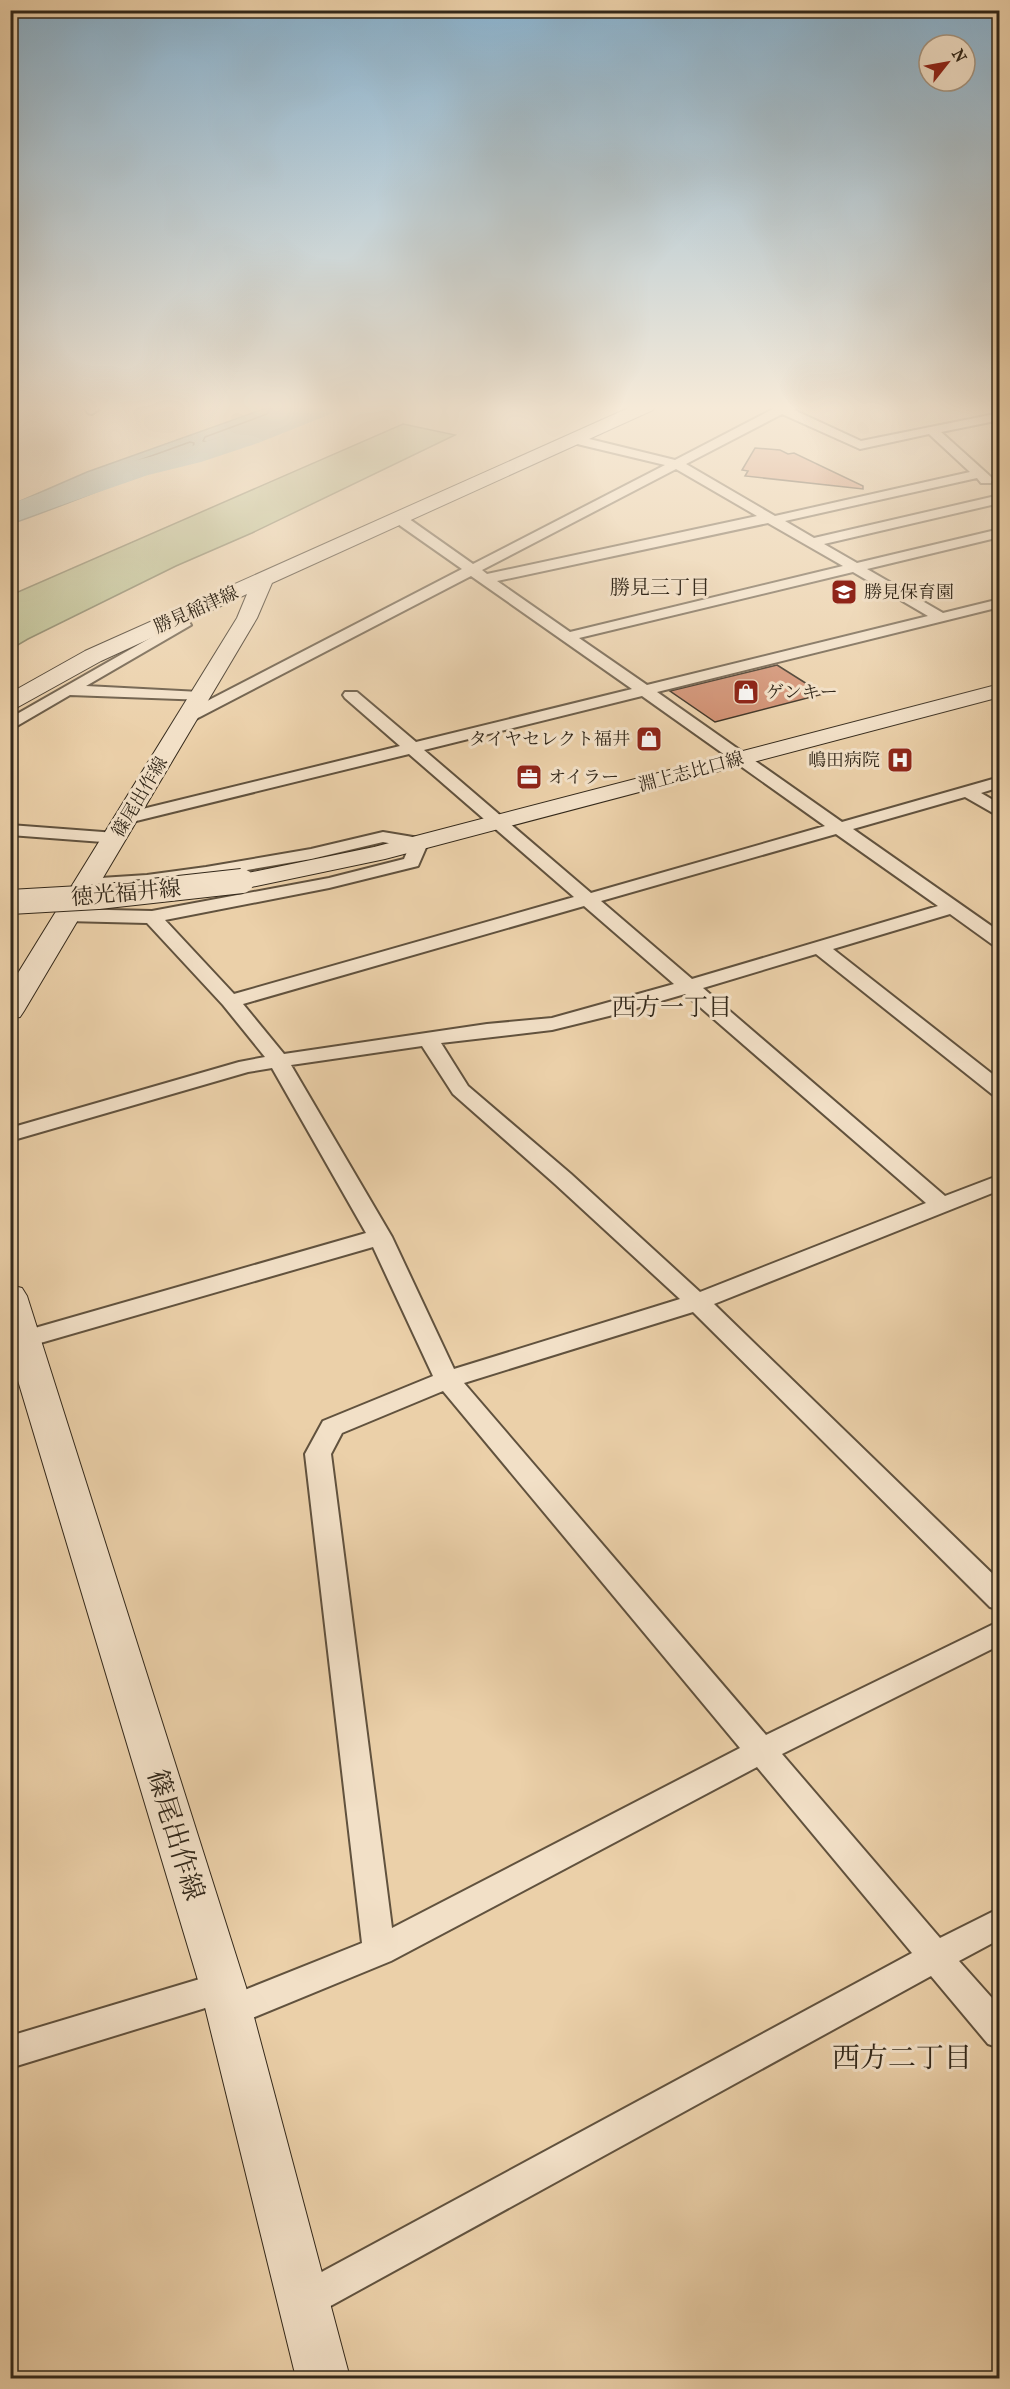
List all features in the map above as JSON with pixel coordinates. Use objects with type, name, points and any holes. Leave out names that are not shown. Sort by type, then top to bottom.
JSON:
[{"type":"main road","name":"勝見稲津線","points":[[10,702],[93,656],[403,517]]},
{"type":"main road","name":"篠尾出作線","points":[[10,1011],[247,618],[263,580]]},
{"type":"main road","name":"淵上志比口線","points":[[242,881],[296,872],[499,823],[999,690]]},
{"type":"main road","name":"徳光福井線","points":[[10,902],[98,897],[242,881]]},
{"type":"main road","name":"篠尾出作線","points":[[10,1296],[226,2000],[305,2301],[323,2379]]},
{"type":"street","points":[[67,690],[194,707],[478,575],[581,517]]},
{"type":"street","points":[[478,575],[778,517]]},
{"type":"street","points":[[812,543],[920,517]]},
{"type":"street","points":[[400,519],[999,941]]},
{"type":"street","points":[[771,519],[941,618]]},
{"type":"street","points":[[566,637],[999,533]]},
{"type":"street","points":[[10,830],[122,828],[415,749],[999,603]]},
{"type":"street","points":[[10,725],[67,690],[184,625],[173,620]]},
{"type":"street","points":[[351,695],[942,1205]]},
{"type":"street","points":[[230,1001],[999,782]]},
{"type":"street","points":[[968,791],[999,812]]},
{"type":"street","points":[[66,915],[152,917],[385,870],[412,862],[419,843],[383,837],[311,854],[217,871],[147,880],[85,884]]},
{"type":"street","points":[[10,1135],[246,1066],[429,1041],[487,1030],[552,1024],[602,1012],[951,908]]},
{"type":"street","points":[[152,917],[230,1001],[278,1060],[380,1236],[447,1380],[999,2033]]},
{"type":"street","points":[[818,947],[999,1091]]},
{"type":"street","points":[[429,1041],[460,1090],[563,1179],[697,1302],[999,1599]]},
{"type":"street","points":[[379,1951],[318,1454],[332,1427],[447,1380],[697,1302],[999,1182]]},
{"type":"street","points":[[23,1340],[380,1236]]},
{"type":"street","points":[[10,2052],[226,2000],[379,1951],[761,1751],[999,1632]]},
{"type":"street","points":[[305,2301],[999,1922]]},
{"type":"green space","points":[[189,517],[284,517],[176,566],[11,649],[11,595]]},
{"type":"water","points":[[11,517],[29,517],[11,524]]},
{"type":"building","name":"ゲンキー","points":[[777,665],[823,694],[715,722],[670,691]]},
{"type":"place","name":"勝見保育園","points":[[844,592]]},
{"type":"place","name":"ゲンキー","points":[[746,692]]},
{"type":"place","name":"タイヤセレクト福井","points":[[649,739]]},
{"type":"place","name":"嶋田病院","points":[[900,760]]},
{"type":"place","name":"オイラー","points":[[529,777]]},
{"type":"district","name":"勝見三丁目","points":[[660,587]]},
{"type":"district","name":"西方一丁目","points":[[672,1007]]},
{"type":"district","name":"西方二丁目","points":[[902,2057]]}]
